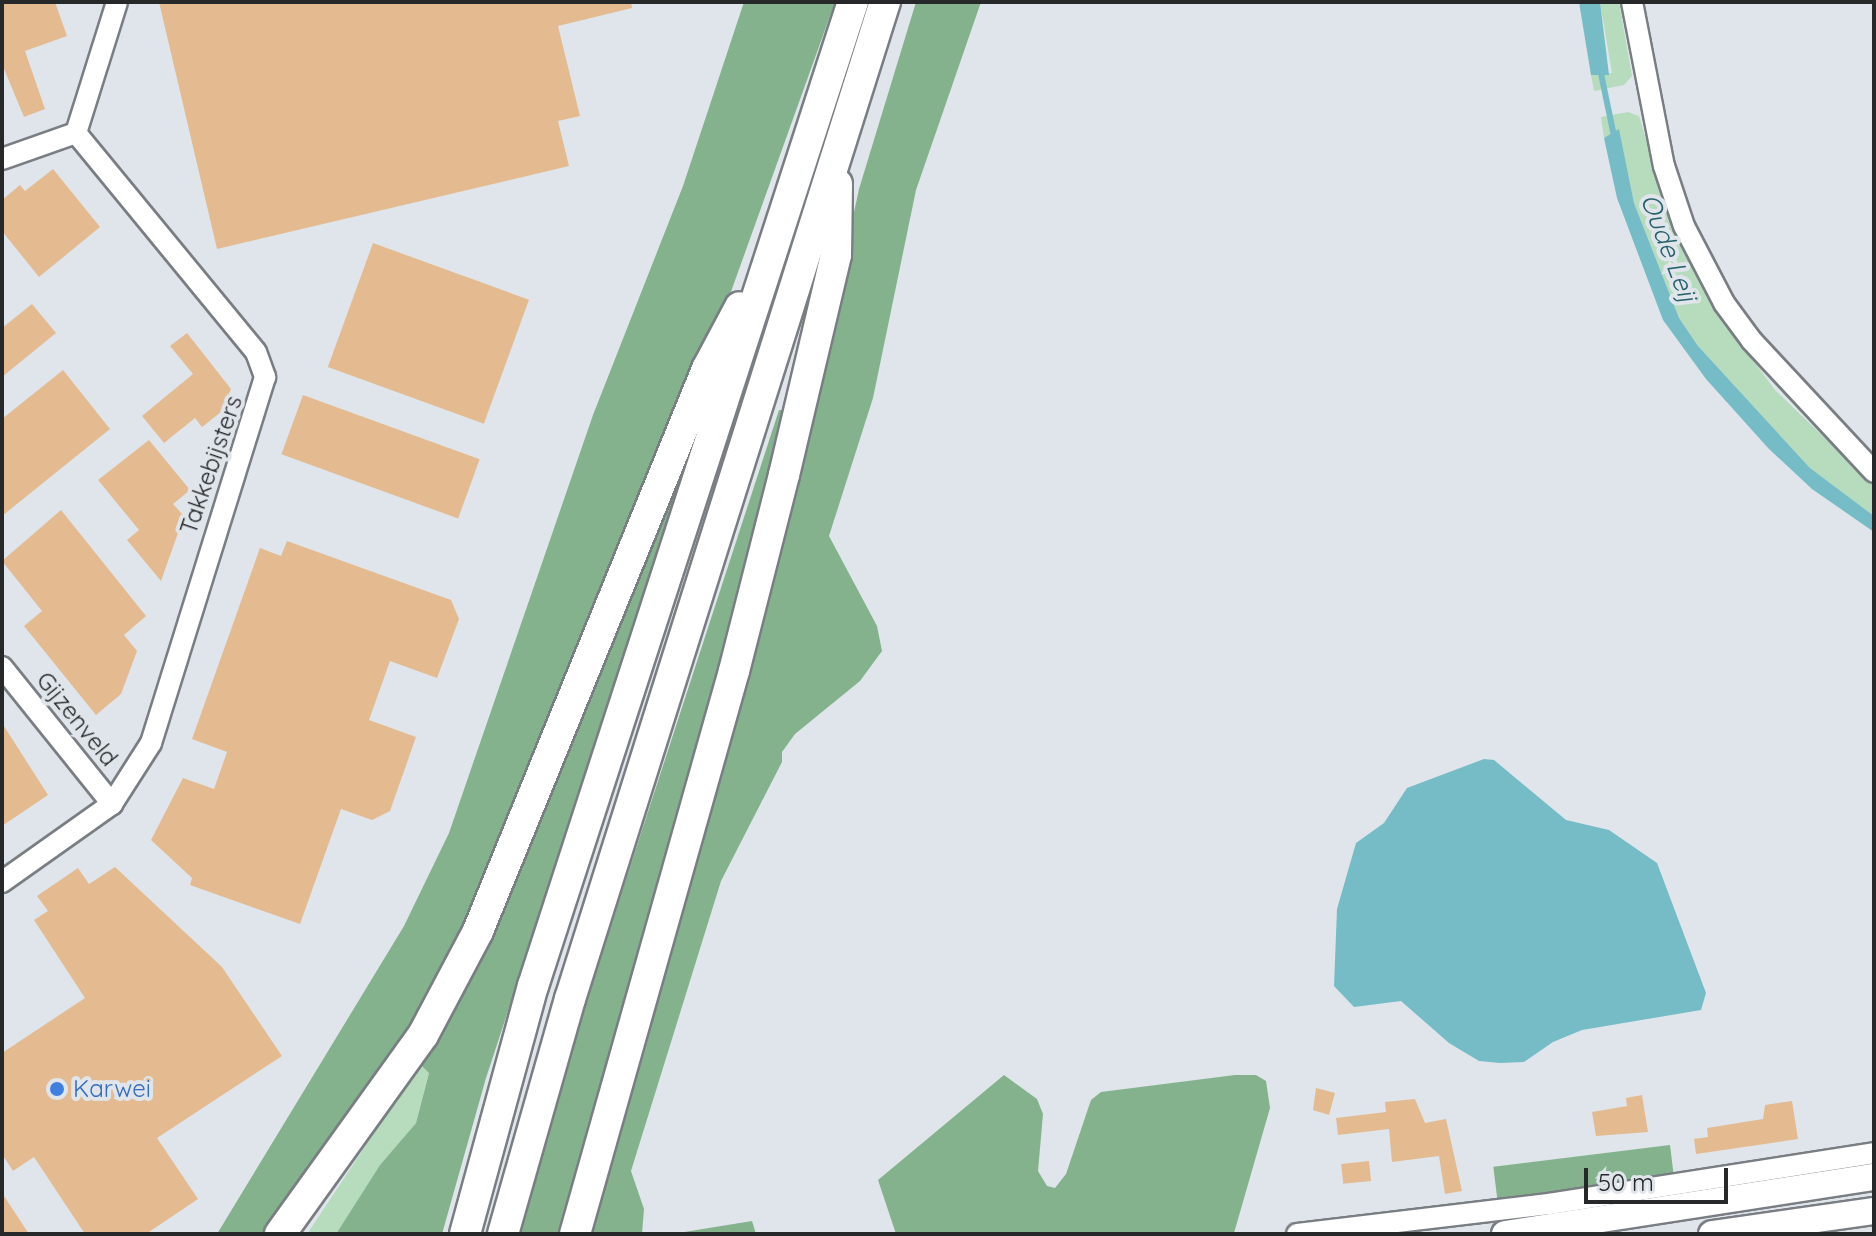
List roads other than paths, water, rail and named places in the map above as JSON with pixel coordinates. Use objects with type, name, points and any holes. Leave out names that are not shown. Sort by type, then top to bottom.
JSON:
[{"type":"highway","points":[[465,1234],[533,986],[853,2]]},
{"type":"highway","points":[[503,1234],[570,999],[885,2]]},
{"type":"highway","points":[[575,1234],[734,671],[784,475],[836,255],[838,150]]},
{"type":"highway","points":[[280,1234],[423,1035],[478,931],[707,369],[778,234]]},
{"type":"main road","points":[[1506,1234],[1874,1177]]},
{"type":"main road","points":[[1712,1234],[1874,1211]]},
{"type":"street","points":[[2,159],[76,133],[117,2]]},
{"type":"street","points":[[1632,2],[1661,154],[1684,226],[1724,303],[1752,341],[1874,472]]},
{"type":"street","name":"Takkebijsters","points":[[2,882],[112,804],[151,743],[265,377],[256,352],[76,133]]},
{"type":"street","name":"Gijzenveld","points":[[2,667],[112,804]]},
{"type":"street","points":[[1297,1234],[1549,1204],[1874,1153]]},
{"type":"water","points":[[1579,2],[1600,2],[1609,75],[1591,75]]},
{"type":"water","points":[[1619,129],[1634,203],[1679,318],[1698,346],[1810,468],[1874,516],[1874,532],[1812,489],[1769,449],[1706,379],[1663,320],[1617,198],[1604,138]]},
{"type":"water","points":[[1484,759],[1494,760],[1566,820],[1609,830],[1657,863],[1706,993],[1701,1010],[1582,1030],[1553,1042],[1524,1062],[1500,1063],[1479,1061],[1449,1043],[1401,1001],[1354,1007],[1334,986],[1337,909],[1356,843],[1384,823],[1407,788]]},
{"type":"waterway","name":"Oude Leij","points":[[1600,69],[1614,136]]},
{"type":"place","name":"Karwei","points":[[57,1089]]}]
